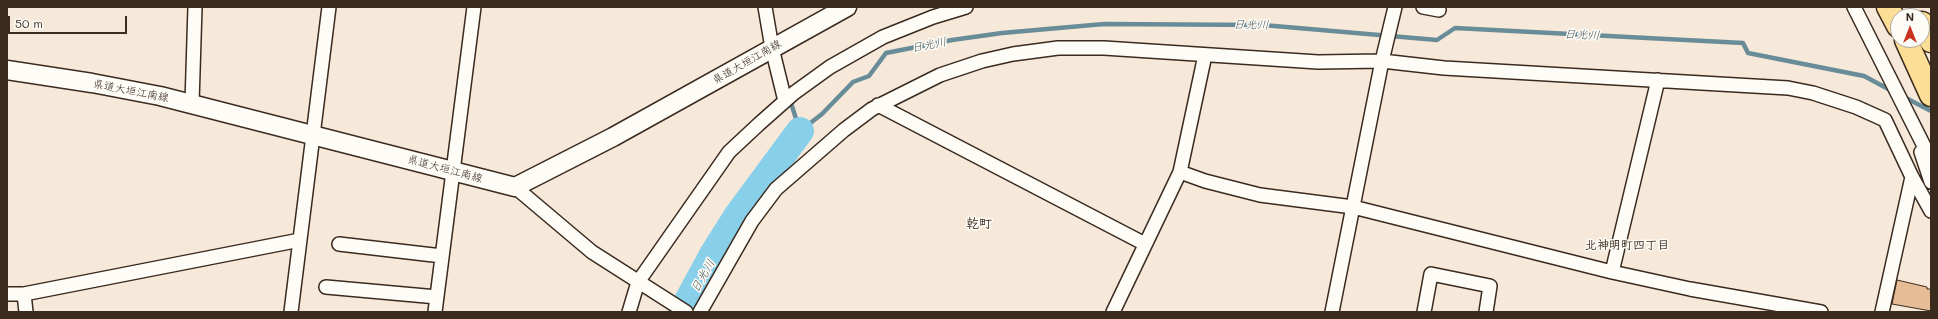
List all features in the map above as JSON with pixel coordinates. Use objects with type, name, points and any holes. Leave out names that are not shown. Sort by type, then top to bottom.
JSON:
[{"type":"highway","points":[[1910,48],[1931,95]]},
{"type":"main road","name":"県道大垣江南線","points":[[7,70],[92,83],[192,104],[515,187],[613,137],[847,7]]},
{"type":"street","points":[[192,104],[195,7]]},
{"type":"street","points":[[291,312],[329,7]]},
{"type":"street","points":[[435,312],[474,7]]},
{"type":"street","points":[[765,7],[772,48],[785,101]]},
{"type":"street","points":[[629,312],[641,284],[729,152],[785,101],[830,67],[883,37],[933,17],[966,7]]},
{"type":"street","points":[[1332,312],[1382,59],[1394,7]]},
{"type":"street","points":[[1423,7],[1439,10]]},
{"type":"street","points":[[1854,7],[1931,160]]},
{"type":"street","points":[[700,312],[752,221],[776,189],[844,130],[878,105],[940,74],[982,61],[1013,54],[1058,48],[1104,48],[1318,62],[1382,59],[1444,68],[1788,88],[1813,93],[1856,107],[1885,120],[1912,177],[1931,211]]},
{"type":"street","points":[[1113,312],[1180,172],[1205,54]]},
{"type":"street","points":[[1612,272],[1658,80]]},
{"type":"street","points":[[878,105],[1146,244]]},
{"type":"street","points":[[1910,120],[1931,182]]},
{"type":"street","points":[[1180,172],[1205,181],[1260,195],[1353,207],[1612,272],[1690,289],[1820,312]]},
{"type":"street","points":[[1882,312],[1912,177]]},
{"type":"street","points":[[515,187],[592,252],[686,312]]},
{"type":"street","points":[[7,294],[24,294],[300,240]]},
{"type":"street","points":[[339,244],[442,256]]},
{"type":"street","points":[[1424,312],[1431,274],[1490,286],[1486,312]]},
{"type":"street","points":[[326,287],[437,297]]},
{"type":"street","points":[[24,294],[26,312]]},
{"type":"building","points":[[1897,280],[1931,289],[1931,311],[1892,304]]},
{"type":"waterway","name":"日光川","points":[[790,100],[800,131],[822,114],[853,82],[869,76],[886,53],[952,40],[1002,33],[1104,24],[1263,25],[1437,40],[1455,28],[1743,43],[1748,53],[1864,76],[1892,91]]},
{"type":"waterway","name":"日光川","points":[[1902,96],[1931,111]]},
{"type":"waterway","name":"日光川","points":[[682,312],[714,253],[738,215],[800,131]]},
{"type":"district","name":"乾町","points":[[979,224]]},
{"type":"district","name":"北神明町四丁目","points":[[1627,245]]}]
